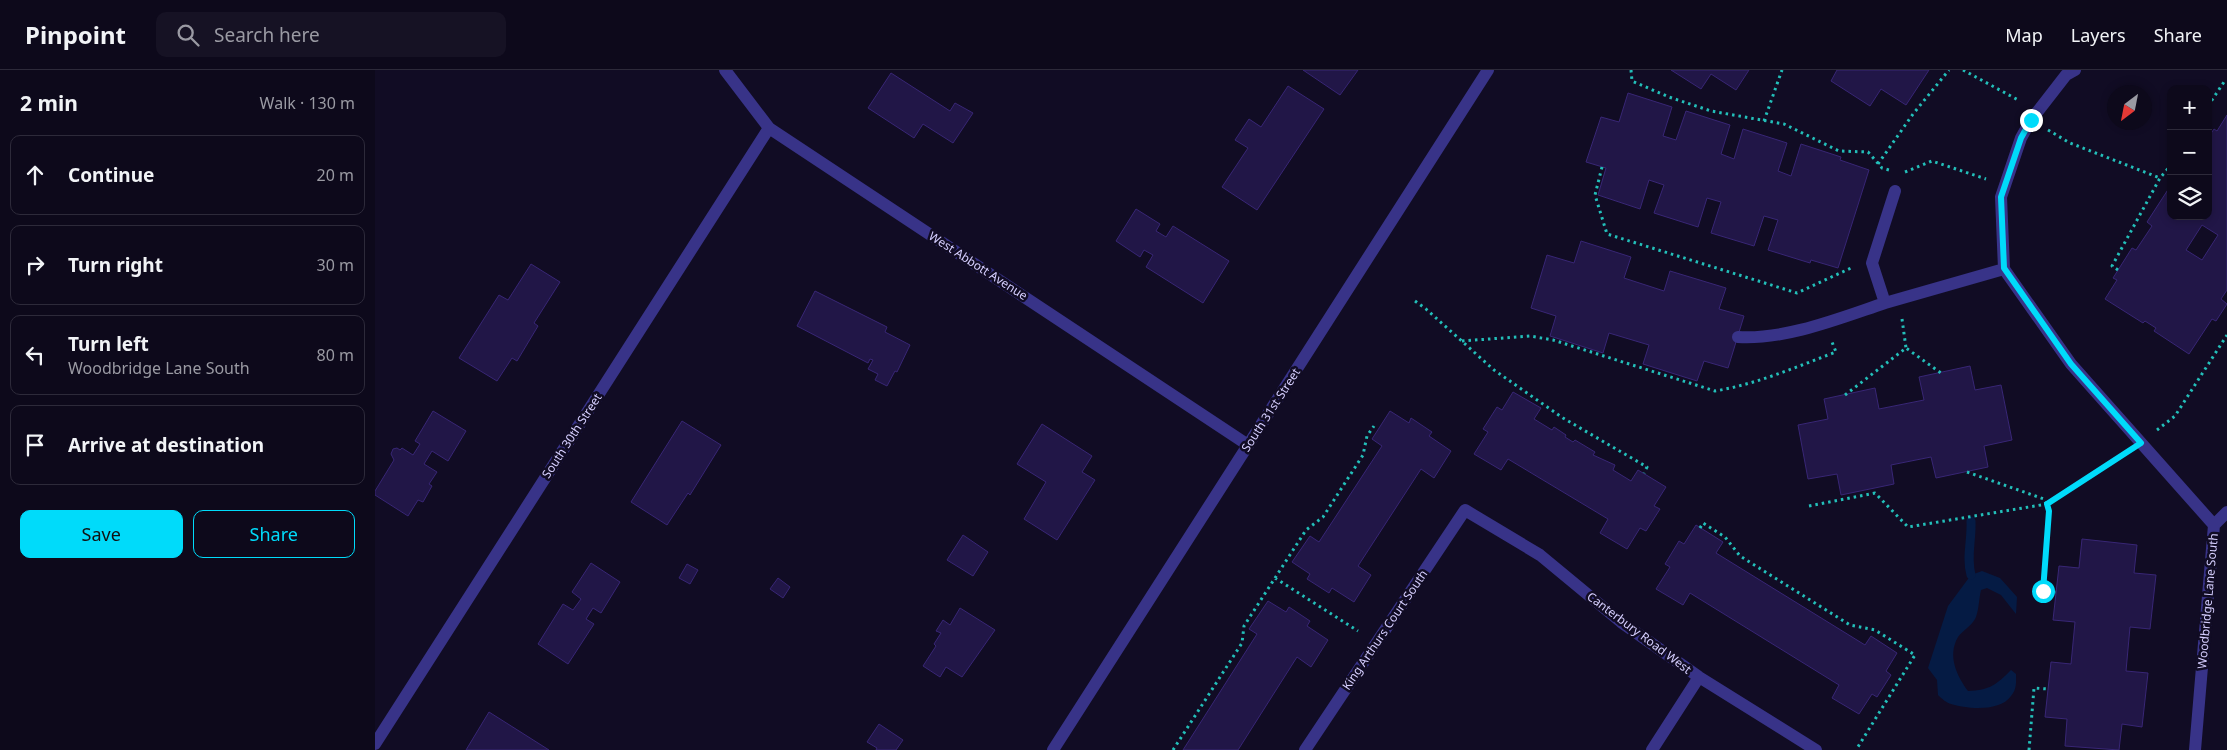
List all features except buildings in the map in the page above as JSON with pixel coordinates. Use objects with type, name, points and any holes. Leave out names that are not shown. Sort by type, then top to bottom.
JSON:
[{"type":"street","name":"West Abbott Avenue","points":[[725,70],[769,128],[1248,445]]},
{"type":"street","name":"South 31st Street","points":[[1053,750],[1488,70]]},
{"type":"street","points":[[1738,337],[1758,338],[1826,323],[2004,268],[2001,197],[2021,138],[2038,111],[2066,75],[2075,70]]},
{"type":"street","name":"South 30th Street","points":[[375,744],[769,128]]},
{"type":"street","points":[[1891,302],[1871,263],[1895,191]]},
{"type":"street","name":"Woodbridge Lane South","points":[[2004,268],[2071,364],[2214,524],[2195,750]]},
{"type":"street","name":"King Arthurs Court South","points":[[1305,750],[1375,642],[1465,510]]},
{"type":"street","name":"Canterbury Road West","points":[[1465,510],[1539,555],[1621,622],[1699,677],[1816,750]]},
{"type":"street","points":[[2214,524],[2227,512]]},
{"type":"street","points":[[1652,750],[1699,677]]},
{"type":"path","points":[[1631,70],[1632,81],[1669,97],[1711,111],[1784,124],[1839,151],[1869,152],[1882,168],[1891,171]]},
{"type":"path","points":[[1764,120],[1782,70]]},
{"type":"path","points":[[1878,164],[1913,114],[1949,70]]},
{"type":"path","points":[[1963,70],[2038,111]]},
{"type":"path","points":[[2212,100],[2224,82],[2227,84]]},
{"type":"path","points":[[2070,143],[2160,178]]},
{"type":"path","points":[[1900,174],[1932,161],[1941,162],[2005,186]]},
{"type":"path","points":[[1602,167],[1595,196],[1607,234],[1797,293],[1826,281],[1844,270],[1871,263]]},
{"type":"path","points":[[2118,270],[2112,266],[2160,178],[2167,170]]},
{"type":"path","points":[[1415,301],[1494,370],[1555,412],[1647,467],[1643,473]]},
{"type":"path","points":[[1891,302],[1906,348],[1941,372]]},
{"type":"path","points":[[1462,341],[1530,336],[1553,340],[1715,391],[1738,387],[1772,377],[1836,352],[1826,323]]},
{"type":"path","points":[[1809,506],[1875,493],[1908,527],[2047,504],[2141,443],[2175,416],[2227,335]]},
{"type":"path","points":[[1845,395],[1906,348]]},
{"type":"path","points":[[1173,750],[1242,643],[1244,626],[1306,530],[1323,517],[1363,455],[1367,436],[1373,426]]},
{"type":"path","points":[[1967,472],[2044,499],[2049,511],[2043,591],[2056,592]]},
{"type":"path","points":[[1700,528],[1703,523],[1725,537],[1740,556],[1850,625],[1875,630],[1915,655],[1855,750]]},
{"type":"path","points":[[1275,578],[1375,642]]},
{"type":"path","points":[[2029,750],[2034,688],[2048,690]]},
{"type":"water","points":[[1982,571],[2000,578],[2017,597],[2016,614],[2001,595],[1987,588],[1981,590],[1976,617],[1958,637],[1955,644],[1953,658],[1955,666],[1960,679],[1968,691],[1992,686],[2011,670],[2016,674],[2016,683],[2013,693],[2006,701],[1991,707],[1974,708],[1951,704],[1941,698],[1938,695],[1937,680],[1928,668],[1948,606],[1971,575]]},
{"type":"waterway","points":[[1971,521],[1969,562],[1971,575]]},
{"type":"route","points":[[2031,120],[2021,138],[2001,197],[2004,268],[2071,364],[2141,443],[2092,473],[2047,504],[2049,511],[2043,591]]}]
